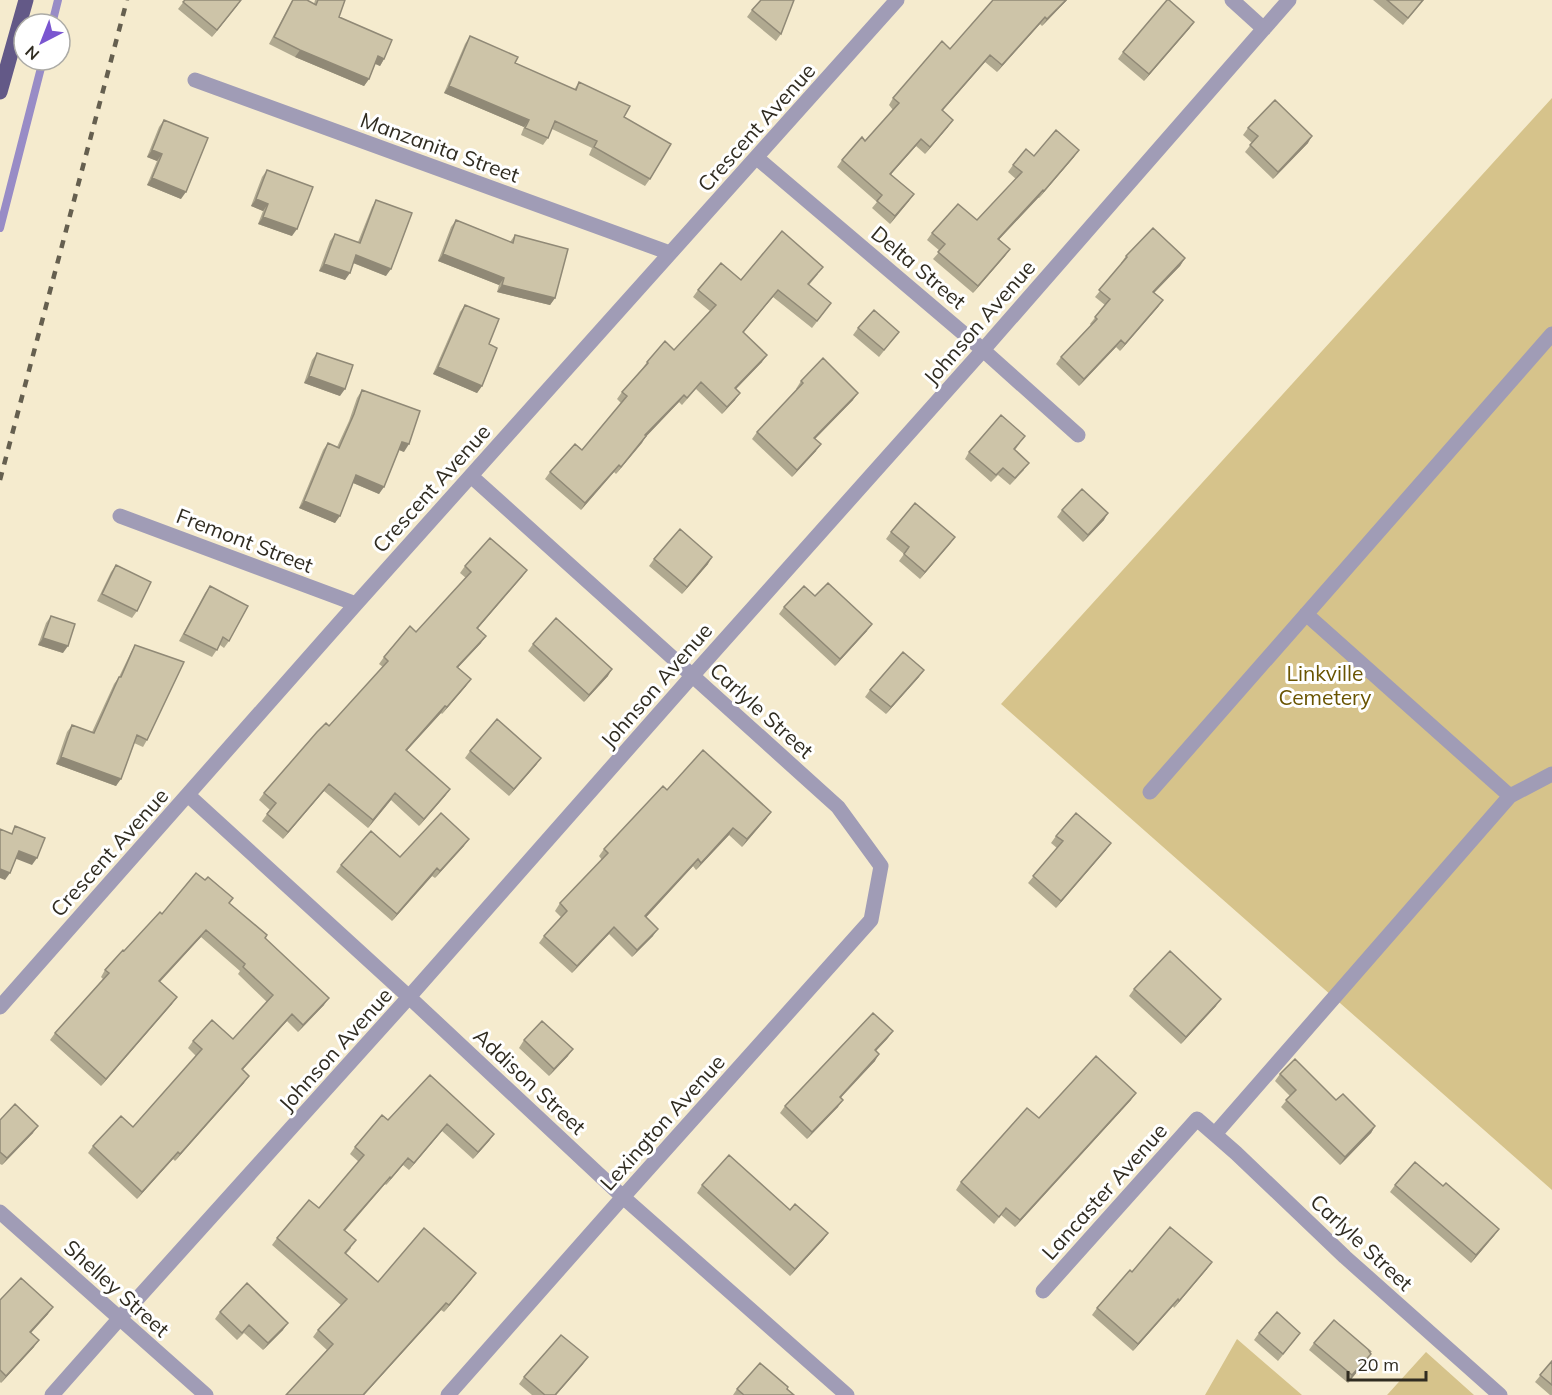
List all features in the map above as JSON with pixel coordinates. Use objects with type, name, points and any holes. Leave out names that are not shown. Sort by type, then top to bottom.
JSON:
[{"type":"main road","points":[[0,92],[26,0]]},
{"type":"street","name":"Crescent Avenue","points":[[0,1007],[356,604],[897,0]]},
{"type":"street","points":[[1232,0],[1264,29]]},
{"type":"street","name":"Johnson Avenue","points":[[52,1395],[410,997],[983,350],[1289,0]]},
{"type":"street","name":"Manzanita Street","points":[[195,80],[670,253]]},
{"type":"street","name":"Delta Street","points":[[757,158],[983,350],[1078,435]]},
{"type":"street","points":[[1150,792],[1552,334]]},
{"type":"street","name":"Carlyle Street","points":[[471,476],[838,807],[881,866]]},
{"type":"street","name":"Fremont Street","points":[[120,516],[356,604]]},
{"type":"street","points":[[1306,614],[1510,796]]},
{"type":"street","points":[[1215,1134],[1510,796],[1552,774]]},
{"type":"street","name":"Addison Street","points":[[188,795],[410,997],[623,1197],[847,1395]]},
{"type":"street","name":"Lexington Avenue","points":[[448,1395],[871,920],[881,866]]},
{"type":"street","name":"Carlyle Street","points":[[1197,1119],[1500,1395]]},
{"type":"street","name":"Lancaster Avenue","points":[[1043,1291],[1197,1119]]},
{"type":"street","name":"Shelley Street","points":[[0,1212],[206,1395]]},
{"type":"green space","name":"Linkville Cemetery","points":[[1552,98],[1552,1190],[1001,704]]},
{"type":"green space","points":[[1237,1339],[1302,1395],[1205,1395]]},
{"type":"green space","points":[[1426,1352],[1474,1395],[1387,1395]]},
{"type":"building","points":[[185,0],[241,0],[217,30],[183,2]]},
{"type":"building","points":[[293,0],[307,0],[316,5],[318,0],[345,0],[339,17],[392,40],[384,59],[378,56],[369,79],[274,37]]},
{"type":"building","points":[[761,0],[794,0],[781,34],[752,10]]},
{"type":"building","points":[[993,0],[1066,0],[1047,19],[1045,17],[1002,65],[990,55],[942,110],[953,120],[930,147],[921,139],[890,174],[914,194],[895,216],[877,201],[882,195],[842,160],[862,137],[865,141],[899,103],[893,98],[942,41],[950,49]]},
{"type":"building","points":[[1167,0],[1194,22],[1149,74],[1123,52]]},
{"type":"building","points":[[1387,0],[1423,0],[1408,18]]},
{"type":"building","points":[[470,36],[518,57],[515,63],[576,90],[579,82],[630,106],[624,117],[671,144],[650,179],[594,147],[597,141],[555,121],[548,138],[525,128],[529,120],[449,86]]},
{"type":"building","points":[[1275,100],[1312,136],[1278,172],[1250,145],[1258,136],[1248,128]]},
{"type":"building","points":[[164,120],[208,138],[186,192],[152,178],[162,154],[152,150]]},
{"type":"building","points":[[1056,130],[1079,150],[998,239],[1010,249],[978,286],[938,252],[945,244],[932,233],[958,204],[977,220],[1022,172],[1013,165],[1026,149],[1034,156]]},
{"type":"building","points":[[267,170],[313,187],[297,229],[263,217],[268,204],[256,199]]},
{"type":"building","points":[[376,200],[412,213],[391,269],[356,255],[350,273],[324,264],[335,234],[360,243]]},
{"type":"building","points":[[456,220],[513,243],[515,235],[568,249],[555,298],[502,285],[504,278],[443,254]]},
{"type":"building","points":[[1153,228],[1185,258],[1153,292],[1163,300],[1125,344],[1121,340],[1084,379],[1061,357],[1097,319],[1095,317],[1110,299],[1099,290],[1126,256]]},
{"type":"building","points":[[782,231],[823,267],[808,284],[831,303],[817,321],[778,290],[743,332],[767,355],[735,388],[740,393],[727,407],[701,382],[687,398],[684,395],[645,435],[621,467],[619,465],[585,503],[550,472],[575,444],[582,450],[627,396],[622,392],[665,341],[674,350],[716,305],[698,290],[721,263],[741,280]]},
{"type":"building","points":[[465,305],[499,319],[489,344],[497,348],[482,386],[438,367]]},
{"type":"building","points":[[874,310],[899,332],[884,350],[858,328]]},
{"type":"building","points":[[317,353],[353,365],[345,389],[309,376]]},
{"type":"building","points":[[823,358],[858,393],[814,438],[821,444],[797,470],[757,432]]},
{"type":"building","points":[[362,390],[420,411],[409,444],[402,442],[384,487],[356,475],[340,516],[304,501],[328,443],[339,448]]},
{"type":"building","points":[[1001,415],[1025,436],[1014,449],[1029,463],[1015,478],[1003,468],[996,475],[969,452]]},
{"type":"building","points":[[1082,489],[1108,513],[1088,535],[1062,510]]},
{"type":"building","points":[[915,503],[955,537],[925,572],[904,554],[909,547],[891,532]]},
{"type":"building","points":[[680,529],[712,557],[687,587],[654,559]]},
{"type":"building","points":[[490,538],[527,570],[477,628],[486,636],[457,667],[471,679],[406,750],[450,789],[424,819],[395,793],[373,820],[329,784],[288,832],[267,814],[276,803],[264,793],[317,732],[326,723],[329,726],[388,661],[384,657],[410,626],[416,632],[471,572],[465,566]]},
{"type":"building","points":[[116,565],[151,582],[137,611],[102,594]]},
{"type":"building","points":[[828,583],[872,624],[840,659],[784,607],[804,586],[815,596]]},
{"type":"building","points":[[210,586],[248,606],[229,641],[223,637],[217,650],[184,634]]},
{"type":"building","points":[[51,616],[75,624],[68,646],[43,638]]},
{"type":"building","points":[[556,618],[612,669],[589,695],[533,644]]},
{"type":"building","points":[[135,645],[184,662],[147,740],[137,735],[121,779],[61,757],[72,725],[94,733]]},
{"type":"building","points":[[903,652],[924,670],[891,707],[870,690]]},
{"type":"building","points":[[497,719],[541,758],[514,789],[470,751]]},
{"type":"building","points":[[703,750],[771,812],[747,839],[733,828],[701,863],[698,859],[645,916],[658,929],[637,950],[614,927],[577,966],[544,936],[567,911],[560,903],[608,853],[604,849],[663,786],[667,790]]},
{"type":"building","points":[[441,813],[469,839],[440,871],[437,868],[397,914],[341,865],[371,831],[400,857]]},
{"type":"building","points":[[1076,813],[1111,843],[1061,901],[1033,876],[1063,841],[1056,836]]},
{"type":"building","points":[[15,826],[45,838],[37,858],[19,851],[10,873],[0,869],[0,829],[12,834]]},
{"type":"building","points":[[196,873],[205,880],[208,877],[233,898],[229,903],[267,935],[265,938],[329,998],[303,1025],[292,1014],[242,1069],[249,1076],[180,1154],[178,1152],[142,1192],[93,1146],[121,1116],[133,1127],[202,1049],[193,1041],[212,1020],[233,1039],[273,995],[243,967],[245,964],[206,930],[159,981],[177,997],[106,1079],[55,1033],[109,973],[105,970],[160,912],[162,914]]},
{"type":"building","points":[[1170,951],[1221,999],[1186,1037],[1134,989]]},
{"type":"building","points":[[873,1013],[893,1031],[875,1050],[879,1054],[840,1097],[843,1100],[812,1132],[785,1106]]},
{"type":"building","points":[[542,1021],[573,1049],[554,1069],[524,1040]]},
{"type":"building","points":[[1096,1056],[1136,1093],[1020,1220],[1006,1208],[999,1217],[961,1182],[1027,1108],[1039,1118]]},
{"type":"building","points":[[1295,1059],[1336,1100],[1343,1094],[1375,1126],[1345,1157],[1286,1100],[1296,1090],[1280,1074]]},
{"type":"building","points":[[430,1075],[494,1134],[478,1152],[447,1124],[414,1163],[408,1158],[344,1230],[356,1240],[345,1253],[378,1282],[424,1228],[476,1273],[449,1305],[446,1303],[363,1395],[286,1395],[333,1344],[318,1330],[347,1299],[277,1238],[309,1200],[319,1208],[364,1155],[355,1147],[382,1115],[388,1120]]},
{"type":"building","points":[[15,1104],[38,1126],[7,1158],[0,1152],[0,1120]]},
{"type":"building","points":[[729,1155],[790,1210],[795,1204],[828,1233],[795,1269],[702,1185]]},
{"type":"building","points":[[1415,1162],[1443,1186],[1446,1183],[1499,1229],[1476,1255],[1395,1185]]},
{"type":"building","points":[[1170,1227],[1212,1262],[1138,1344],[1097,1308],[1130,1270],[1132,1272]]},
{"type":"building","points":[[21,1278],[53,1307],[30,1332],[39,1340],[6,1376],[0,1370],[0,1300]]},
{"type":"building","points":[[247,1283],[288,1323],[268,1343],[249,1325],[242,1333],[220,1312]]},
{"type":"building","points":[[1277,1312],[1300,1333],[1283,1354],[1259,1333]]},
{"type":"building","points":[[1334,1320],[1371,1354],[1352,1375],[1314,1343]]},
{"type":"building","points":[[561,1335],[588,1357],[555,1395],[545,1395],[524,1377]]},
{"type":"building","points":[[1552,1361],[1552,1385],[1540,1375]]},
{"type":"building","points":[[760,1363],[794,1395],[744,1395],[737,1389]]},
{"type":"waterway","points":[[55,12],[58,0]]},
{"type":"waterway","points":[[0,228],[40,72]]},
{"type":"railway","points":[[0,480],[127,0]]}]
